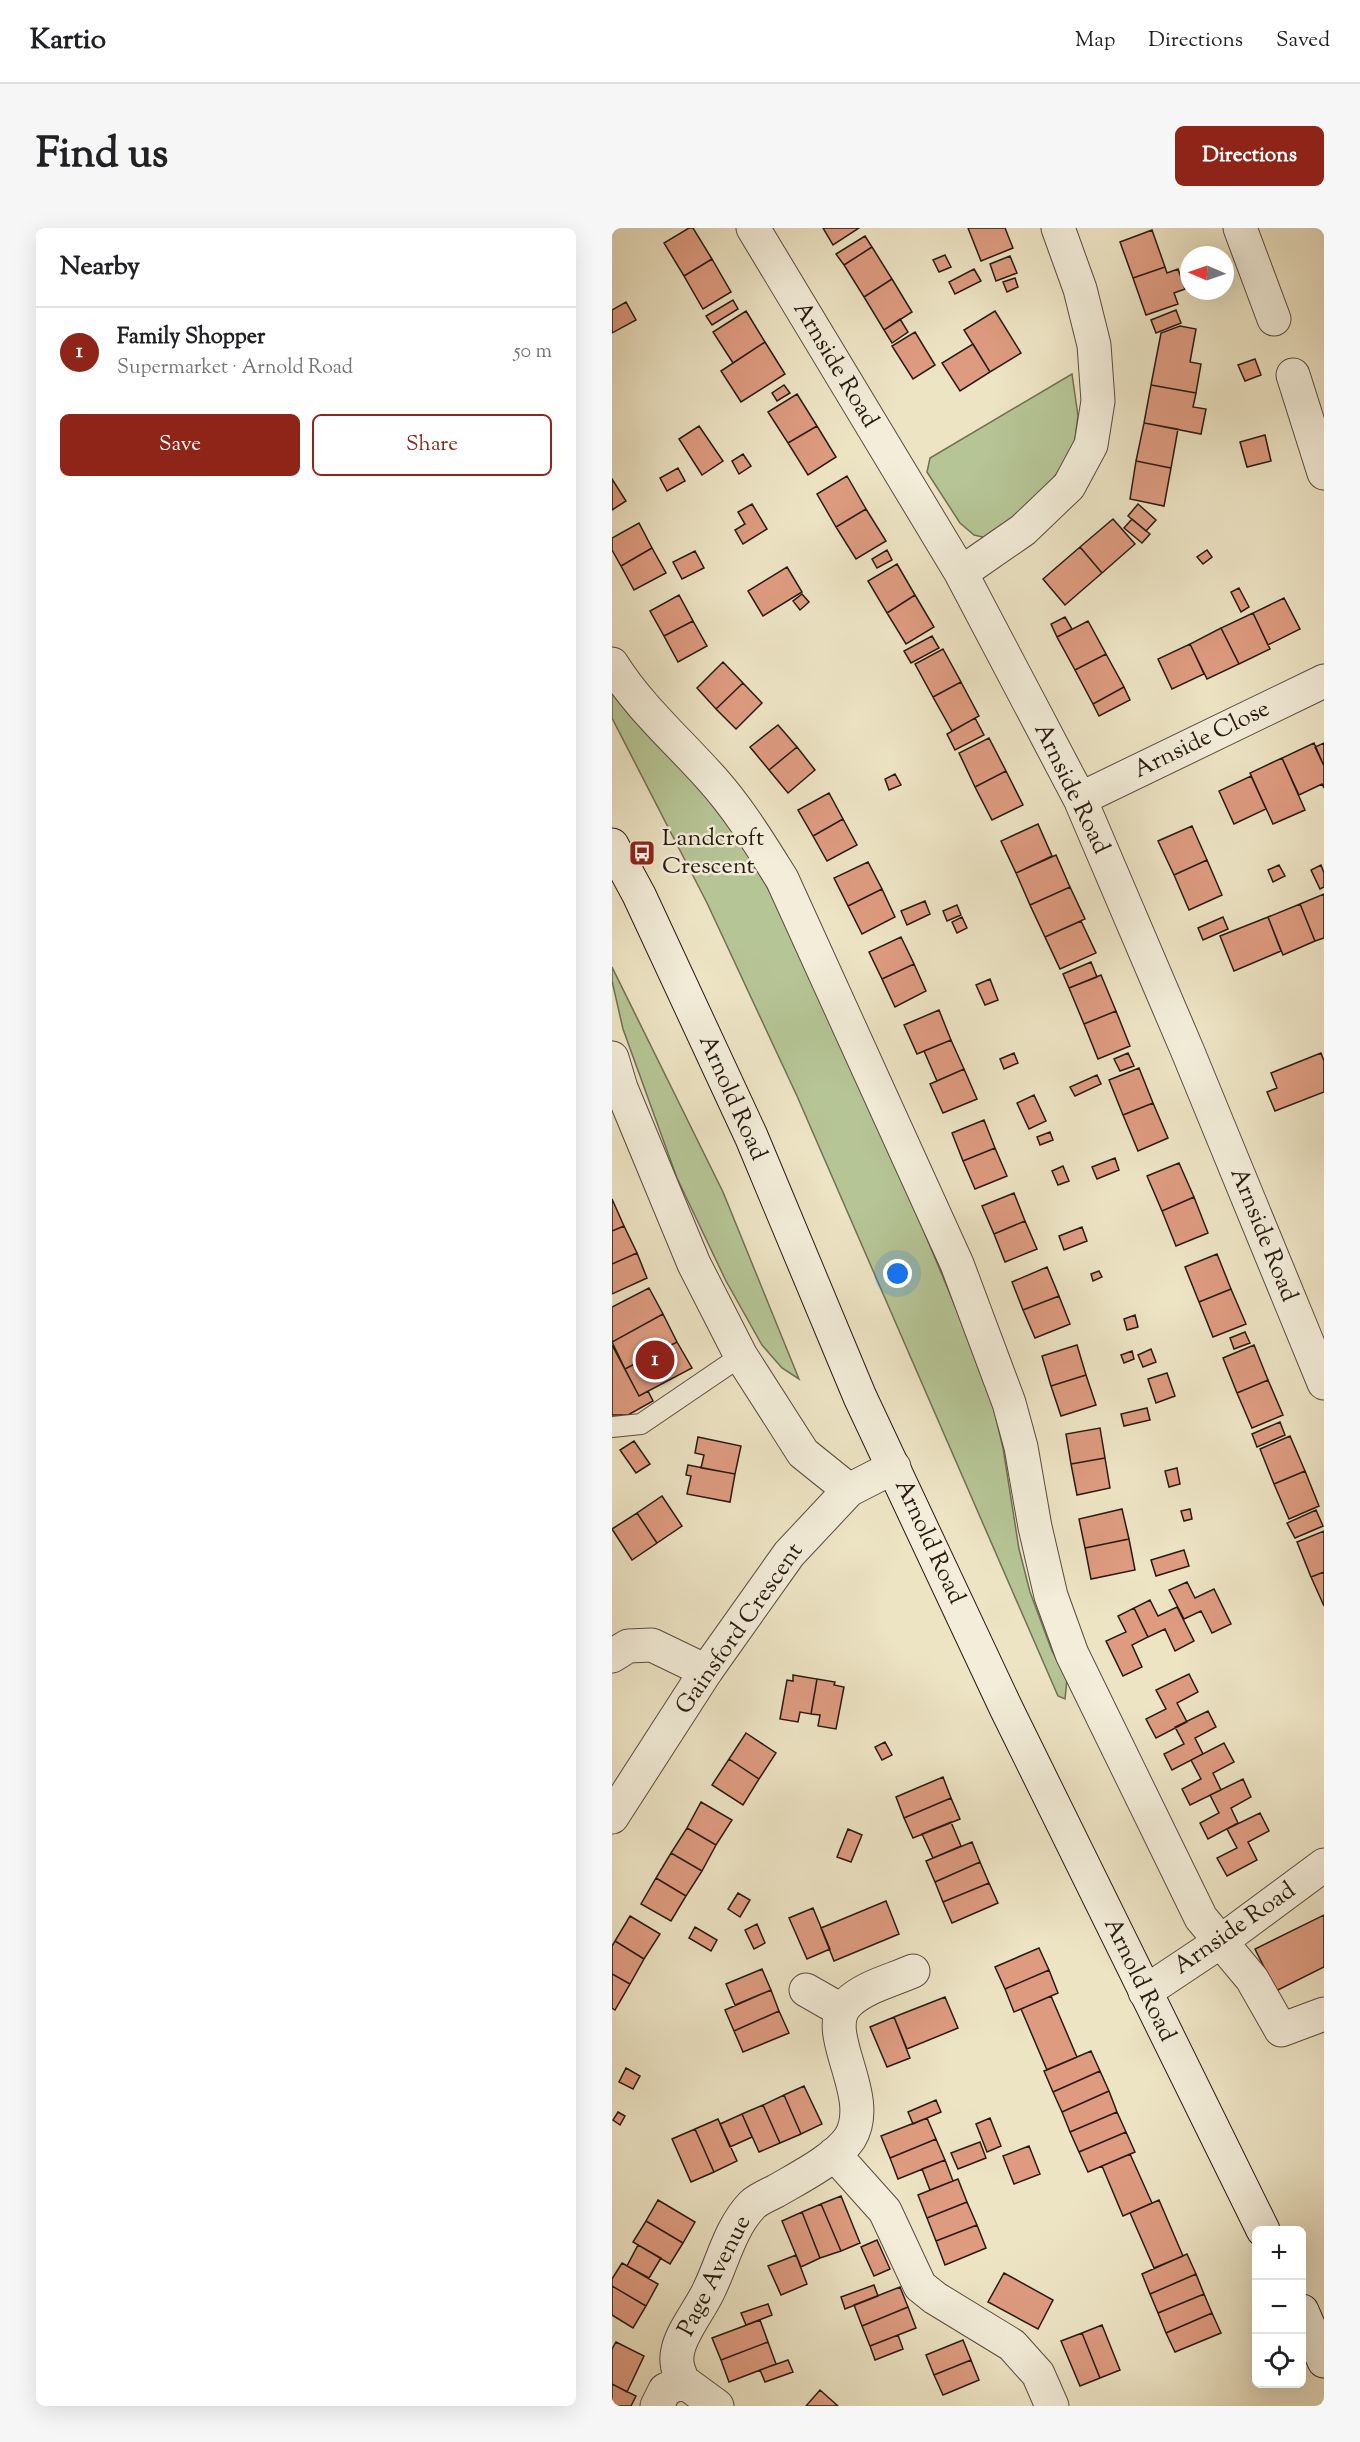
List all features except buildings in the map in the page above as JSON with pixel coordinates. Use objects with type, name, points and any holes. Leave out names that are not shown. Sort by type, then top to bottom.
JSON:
[{"type":"street","name":"Arnside Road","points":[[753,228],[962,573],[1080,799],[1324,1383]]},
{"type":"street","points":[[962,573],[1023,530],[1069,486],[1091,445],[1098,401],[1094,345],[1080,289],[1058,228]]},
{"type":"street","points":[[1240,228],[1274,319]]},
{"type":"street","points":[[1293,375],[1321,454]]},
{"type":"street","points":[[612,664],[641,705],[712,779],[746,821],[782,879],[957,1264],[1009,1403],[1021,1447],[1035,1527],[1051,1596],[1072,1654],[1201,1918],[1252,1979],[1281,2030],[1324,2014]]},
{"type":"street","name":"Arnside Close","points":[[1080,799],[1324,681]]},
{"type":"street","name":"Arnold Road","points":[[612,845],[639,895],[751,1136],[861,1396],[1006,1708],[1261,2226]]},
{"type":"street","points":[[613,1065],[694,1264],[741,1356],[803,1453],[849,1490]]},
{"type":"street","name":"Gainsford Crescent","points":[[612,1817],[706,1671],[789,1554],[849,1490],[894,1467]]},
{"type":"street","points":[[612,1656],[628,1646],[652,1644],[706,1671]]},
{"type":"street","name":"Arnside Road","points":[[1145,1992],[1220,1942],[1324,1865]]},
{"type":"street","points":[[806,1990],[841,2010],[858,1995],[913,1971]]},
{"type":"street","name":"Page Avenue","points":[[683,2381],[676,2365],[678,2348],[709,2290],[735,2226],[753,2203],[834,2154],[849,2138],[857,2116],[857,2096],[840,2036],[841,2010]]},
{"type":"street","points":[[834,2154],[885,2211],[920,2286],[935,2298],[1012,2345],[1038,2374],[1052,2406]]},
{"type":"street","points":[[1306,2320],[1324,2361]]},
{"type":"street","points":[[657,2406],[665,2390],[683,2381],[717,2406]]},
{"type":"lane","points":[[612,1427],[640,1424],[741,1356]]},
{"type":"green space","points":[[1072,374],[1078,416],[1073,453],[1029,509],[991,539],[974,535],[960,523],[927,472],[930,458]]},
{"type":"green space","points":[[612,675],[706,787],[769,890],[864,1088],[988,1385],[1003,1448],[1019,1549],[1030,1592],[1052,1651],[1067,1679],[1065,1699],[1058,1696],[797,1096],[707,903],[612,718]]},
{"type":"green space","points":[[612,967],[723,1192],[799,1379],[782,1368],[762,1345],[726,1281],[677,1178],[623,1029],[612,981]]},
{"type":"place","name":"Landcroft Crescent","points":[[642,853]]},
{"type":"place","name":"Family Shopper","points":[[655,1360]]}]
